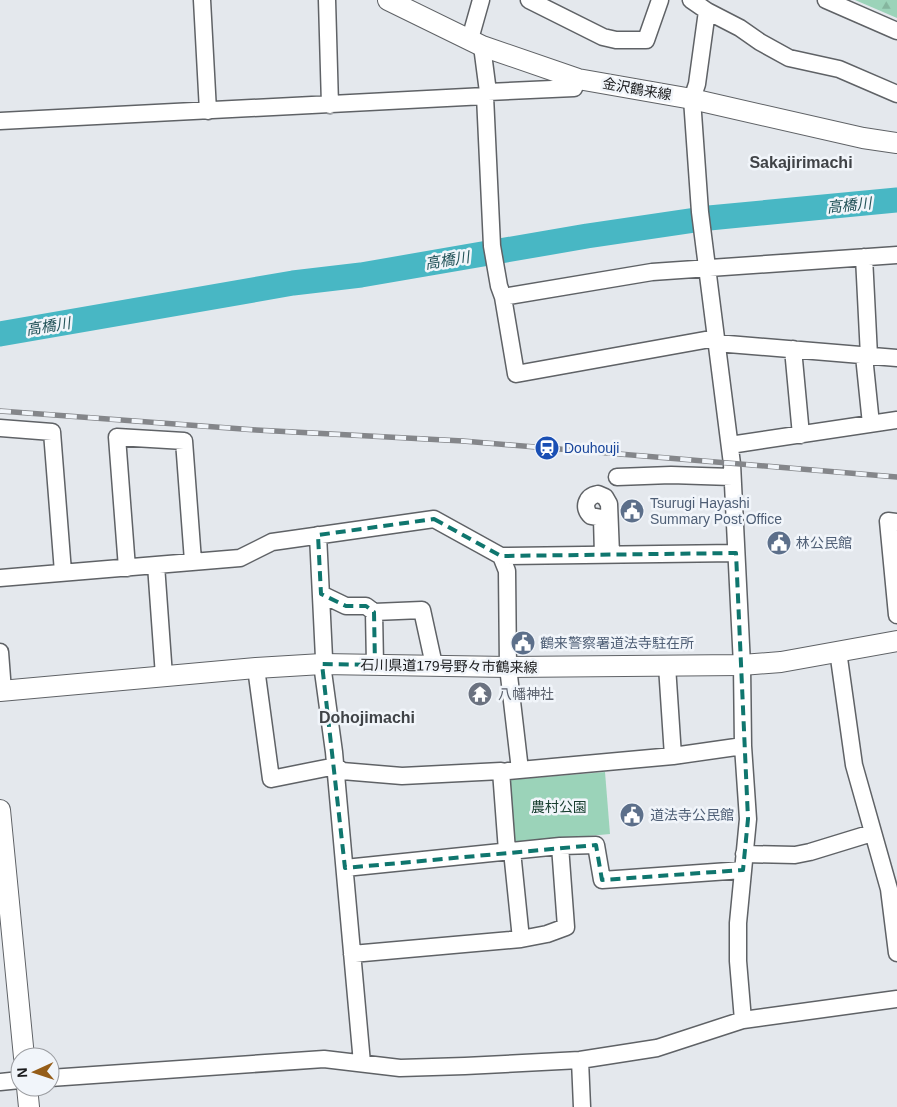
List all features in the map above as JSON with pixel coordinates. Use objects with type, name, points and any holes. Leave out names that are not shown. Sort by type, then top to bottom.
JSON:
[{"type":"main road","name":"金沢鶴来線","points":[[390,0],[476,42],[578,79],[692,99],[863,138],[897,143]]},
{"type":"main road","name":"石川県道179号野々市鶴来線","points":[[2,691],[256,668],[322,664],[508,667],[742,665],[781,662],[897,641]]},
{"type":"main road","points":[[0,810],[23,1047]]},
{"type":"street","points":[[202,0],[208,111]]},
{"type":"street","points":[[327,0],[330,105]]},
{"type":"street","points":[[481,0],[476,42],[487,94],[494,254],[516,374],[716,340],[897,358]]},
{"type":"street","points":[[528,0],[603,37],[616,40],[646,40],[660,0]]},
{"type":"street","points":[[691,0],[789,58],[840,69],[897,94]]},
{"type":"street","points":[[826,0],[897,31]]},
{"type":"street","points":[[707,11],[697,84],[692,99],[701,220],[730,445],[732,477],[742,665],[743,746],[748,820],[738,923],[738,961],[743,1020]]},
{"type":"street","points":[[0,121],[330,105],[574,88],[578,79]]},
{"type":"street","points":[[503,297],[652,272],[897,255]]},
{"type":"street","points":[[864,257],[871,424]]},
{"type":"street","points":[[794,349],[801,435]]},
{"type":"street","points":[[730,445],[897,420]]},
{"type":"street","points":[[0,428],[52,432],[63,572]]},
{"type":"street","points":[[127,568],[118,437],[184,441],[193,561]]},
{"type":"street","points":[[617,477],[671,475],[732,477]]},
{"type":"street","points":[[0,578],[240,558],[272,542],[434,519],[501,556],[736,552]]},
{"type":"street","points":[[897,522],[888,521],[897,615]]},
{"type":"street","points":[[318,535],[324,658],[322,664],[336,766],[362,1064]]},
{"type":"street","points":[[501,556],[507,571],[508,667],[520,770]]},
{"type":"street","points":[[156,565],[164,676]]},
{"type":"street","points":[[321,594],[346,606],[366,606],[374,612],[422,610],[434,665]]},
{"type":"street","points":[[374,612],[374,664]]},
{"type":"street","points":[[838,651],[854,765],[872,833],[893,888],[897,953]]},
{"type":"street","points":[[0,652],[2,691]]},
{"type":"street","points":[[667,666],[673,756]]},
{"type":"street","points":[[256,668],[271,779],[336,766]]},
{"type":"street","points":[[336,766],[342,771],[402,776],[520,770],[673,756],[743,746]]},
{"type":"street","points":[[501,771],[521,939]]},
{"type":"street","points":[[345,868],[560,846],[596,845],[602,880],[795,855],[872,833]]},
{"type":"street","points":[[352,954],[521,939],[547,934],[566,927],[560,846]]},
{"type":"street","points":[[60,1077],[324,1059],[409,1068],[580,1060],[657,1048],[743,1020],[897,999]]},
{"type":"street","points":[[580,1060],[582,1107]]},
{"type":"highlighted area","points":[[434,519],[501,556],[736,553],[748,819],[743,870],[602,880],[596,845],[345,868],[322,664],[375,665],[374,612],[366,606],[346,606],[321,594],[318,535]]},
{"type":"green space","points":[[855,0],[897,0],[897,18]]},
{"type":"green space","name":"農村公園","points":[[605,772],[610,834],[513,843],[508,780]]},
{"type":"waterway","name":"高橋川","points":[[0,334],[293,283],[361,275],[587,236],[709,218],[897,200]]},
{"type":"railway","points":[[0,411],[256,430],[463,441],[897,477]]},
{"type":"place","name":"Douhouji","points":[[547,448]]},
{"type":"place","name":"Tsurugi Hayashi Summary Post Office","points":[[632,511]]},
{"type":"place","name":"林公民館","points":[[779,543]]},
{"type":"place","name":"鶴来警察署道法寺駐在所","points":[[523,643]]},
{"type":"place","name":"八幡神社","points":[[480,694]]},
{"type":"place","name":"道法寺公民館","points":[[632,815]]},
{"type":"district","name":"Sakajirimachi","points":[[801,162]]},
{"type":"district","name":"Dohojimachi","points":[[367,717]]}]
